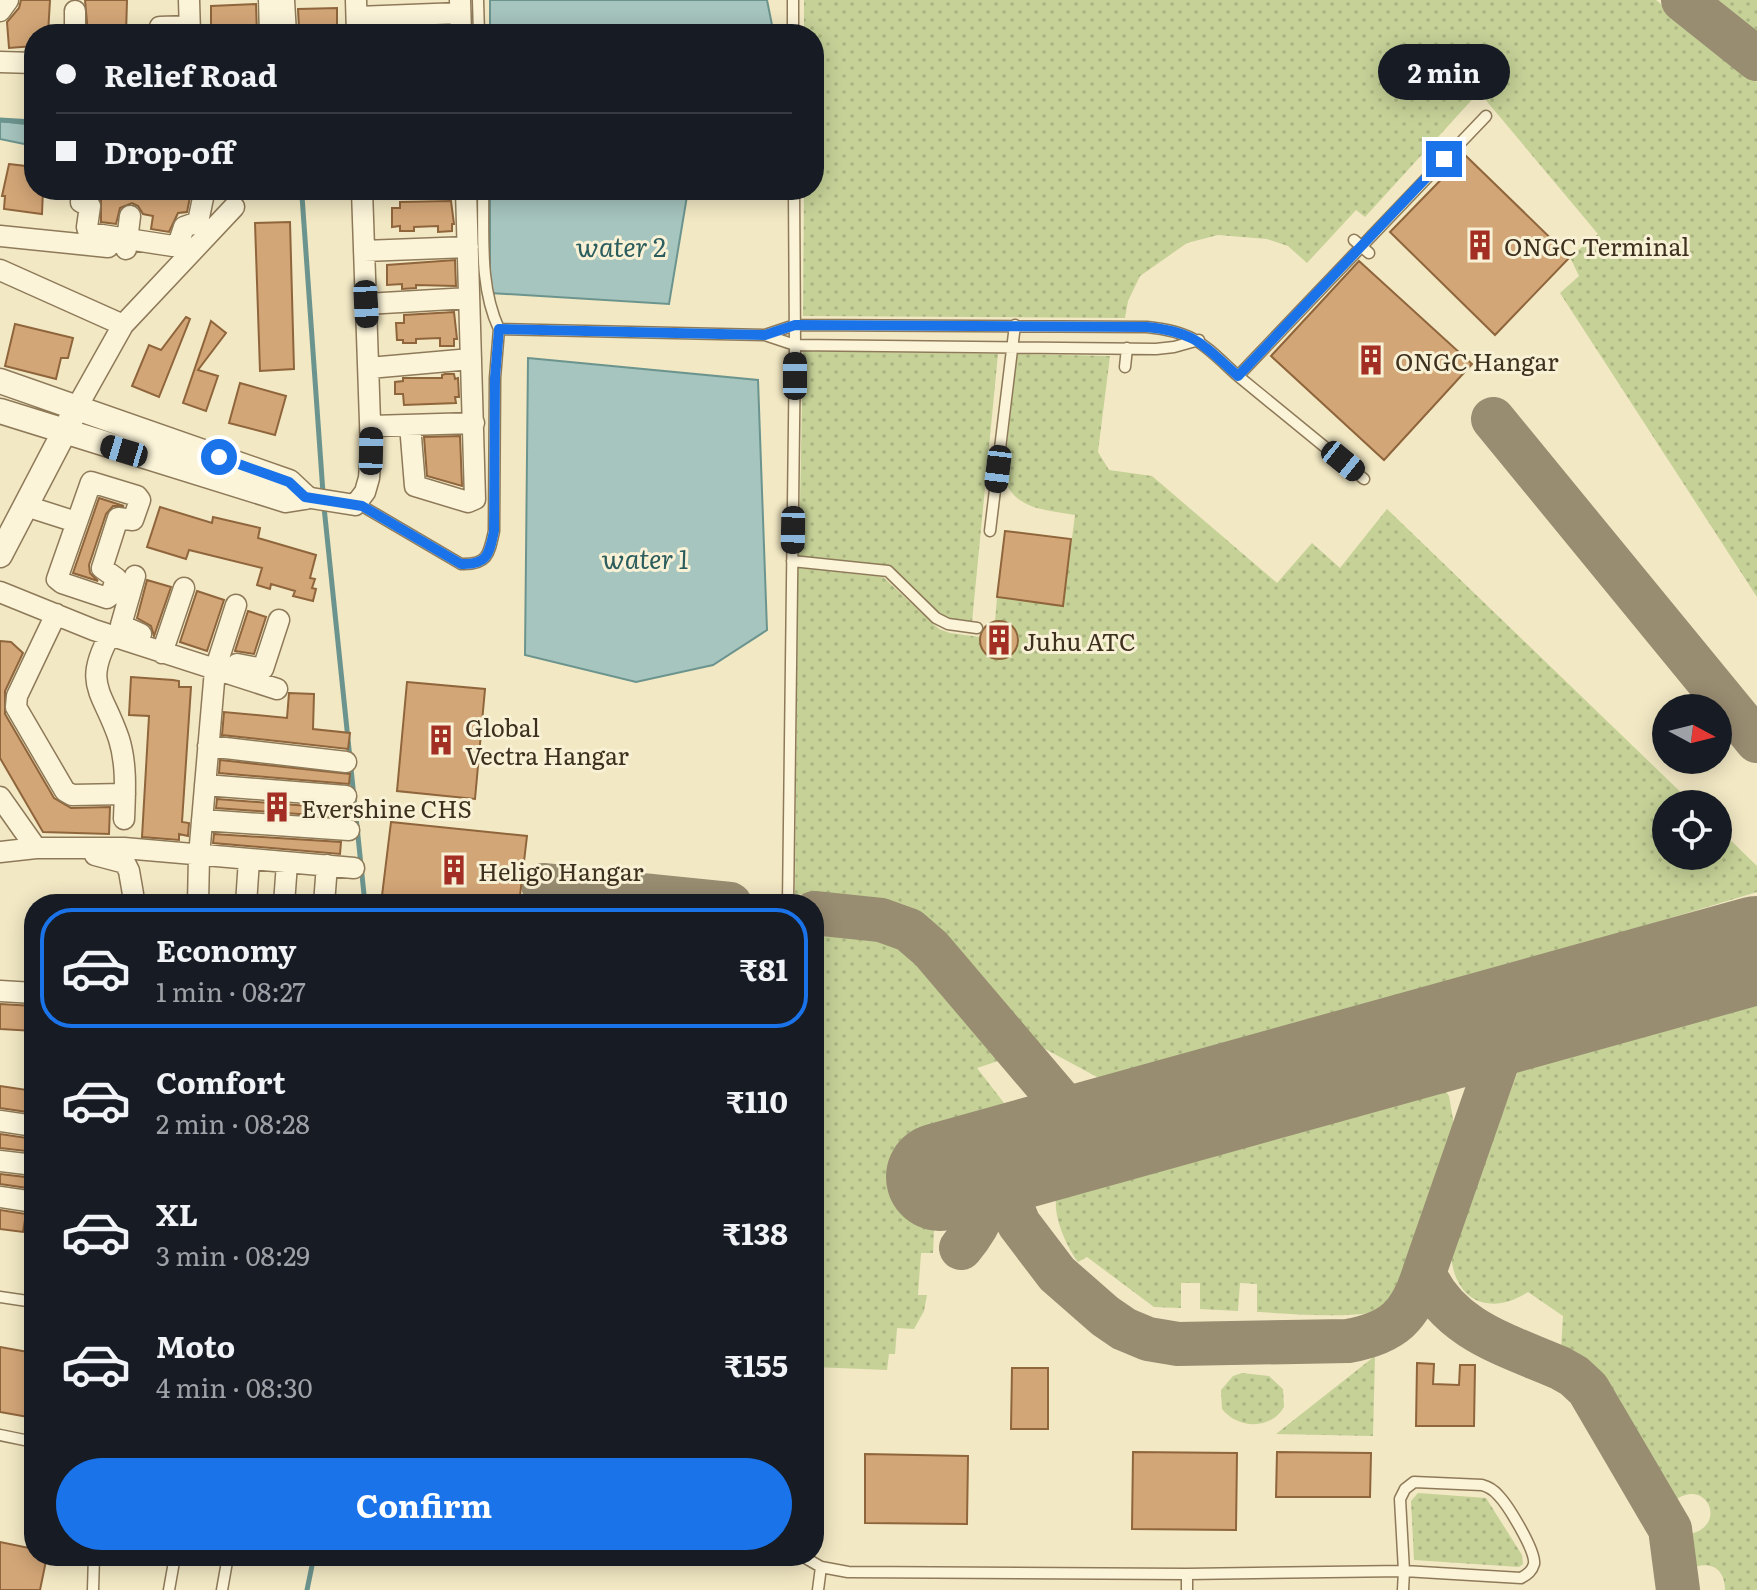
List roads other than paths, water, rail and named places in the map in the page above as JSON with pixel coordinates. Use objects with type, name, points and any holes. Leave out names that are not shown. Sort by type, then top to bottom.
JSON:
[{"type":"street","points":[[0,11],[8,0]]},
{"type":"street","points":[[189,0],[190,24]]},
{"type":"street","points":[[269,0],[270,24]]},
{"type":"street","points":[[285,24],[284,0],[297,0]]},
{"type":"street","points":[[357,17],[460,6]]},
{"type":"street","points":[[75,11],[75,24]]},
{"type":"street","points":[[0,62],[24,63]]},
{"type":"street","points":[[81,200],[90,206],[87,232],[126,244],[188,255]]},
{"type":"street","points":[[0,236],[178,245],[184,227],[199,220],[203,200]]},
{"type":"street","points":[[0,381],[77,407],[286,500],[308,498],[351,504],[365,492],[369,478],[372,426],[362,200]]},
{"type":"street","points":[[410,425],[415,486],[468,502],[476,495],[466,200]]},
{"type":"street","points":[[0,555],[123,325],[234,207]]},
{"type":"street","points":[[126,244],[130,216]]},
{"type":"street","points":[[364,251],[468,247]]},
{"type":"street","points":[[0,270],[123,325]]},
{"type":"street","points":[[366,304],[469,298]]},
{"type":"street","points":[[369,368],[471,359]]},
{"type":"street","points":[[0,411],[64,432],[217,468]]},
{"type":"street","points":[[372,426],[474,423]]},
{"type":"street","points":[[91,482],[140,498],[133,520],[118,518],[102,568],[116,578],[109,597],[58,580],[76,522],[91,482]]},
{"type":"street","points":[[26,506],[76,522]]},
{"type":"street","points":[[135,576],[121,627],[164,647]]},
{"type":"street","points":[[164,647],[184,588]]},
{"type":"street","points":[[0,592],[110,635],[164,647],[277,689]]},
{"type":"street","points":[[198,894],[216,664],[236,605]]},
{"type":"street","points":[[44,656],[59,616]]},
{"type":"street","points":[[59,616],[17,696],[16,707],[65,791],[72,795],[121,791]]},
{"type":"street","points":[[216,664],[262,671],[279,620]]},
{"type":"street","points":[[110,635],[98,656],[95,672],[119,739],[124,819]]},
{"type":"street","points":[[208,746],[346,762]]},
{"type":"street","points":[[205,785],[346,796]]},
{"type":"street","points":[[0,797],[36,848]]},
{"type":"street","points":[[202,820],[349,830]]},
{"type":"street","points":[[0,852],[36,848],[124,848],[354,868]]},
{"type":"street","points":[[76,850],[125,863],[133,894]]},
{"type":"street","points":[[247,894],[249,860]]},
{"type":"street","points":[[285,894],[287,863]]},
{"type":"street","points":[[325,894],[327,865]]},
{"type":"street","points":[[0,991],[24,992]]},
{"type":"street","points":[[0,1121],[24,1125]]},
{"type":"street","points":[[0,1161],[24,1164]]},
{"type":"street","points":[[0,1197],[24,1201]]},
{"type":"lane","points":[[478,0],[479,24]]},
{"type":"lane","points":[[793,0],[793,24]]},
{"type":"lane","points":[[1238,376],[1486,116]]},
{"type":"lane","points":[[351,504],[362,506],[461,564],[474,565],[489,553],[494,531],[495,378],[499,329],[490,311],[485,289],[483,200]]},
{"type":"lane","points":[[788,894],[794,200]]},
{"type":"lane","points":[[765,335],[795,325],[1015,325],[1172,330],[1199,340],[1238,376],[1364,479]]},
{"type":"lane","points":[[990,531],[1015,325]]},
{"type":"lane","points":[[499,329],[765,335],[795,345],[1127,348],[1174,347],[1199,340]]},
{"type":"lane","points":[[1125,367],[1127,348]]},
{"type":"lane","points":[[792,561],[888,571],[936,618],[948,624],[977,628]]},
{"type":"lane","points":[[0,1297],[24,1301]]},
{"type":"lane","points":[[0,1435],[24,1440]]},
{"type":"lane","points":[[818,1590],[821,1567],[848,1572],[1187,1574],[1404,1571],[1521,1578],[1533,1568],[1533,1552],[1501,1497],[1492,1489],[1482,1485],[1414,1482],[1405,1489],[1400,1499],[1404,1571],[1403,1590]]},
{"type":"lane","points":[[93,1590],[94,1566]]},
{"type":"lane","points":[[169,1590],[173,1566]]},
{"type":"lane","points":[[222,1590],[226,1566]]},
{"type":"lane","points":[[1187,1574],[1187,1590]]},
{"type":"water","points":[[490,0],[767,0],[772,24],[490,24]]},
{"type":"water","points":[[0,121],[24,124],[24,144],[0,139]]},
{"type":"water","name":"water 2","points":[[490,200],[686,200],[669,304],[490,293]]},
{"type":"water","name":"water 1","points":[[528,358],[758,380],[767,630],[713,665],[636,682],[525,655]]},
{"type":"waterway","points":[[0,120],[24,121]]},
{"type":"waterway","points":[[302,200],[323,493]]},
{"type":"waterway","points":[[324,507],[364,894]]},
{"type":"waterway","points":[[307,1590],[312,1566]]},
{"type":"place","name":"ONGC Terminal","points":[[1480,245]]},
{"type":"place","name":"ONGC Hangar","points":[[1371,360]]},
{"type":"place","name":"Juhu ATC","points":[[999,640]]},
{"type":"place","name":"Global Vectra Hangar","points":[[441,740]]},
{"type":"place","name":"Evershine CHS","points":[[277,807]]},
{"type":"place","name":"Heligo Hangar","points":[[454,870]]}]
